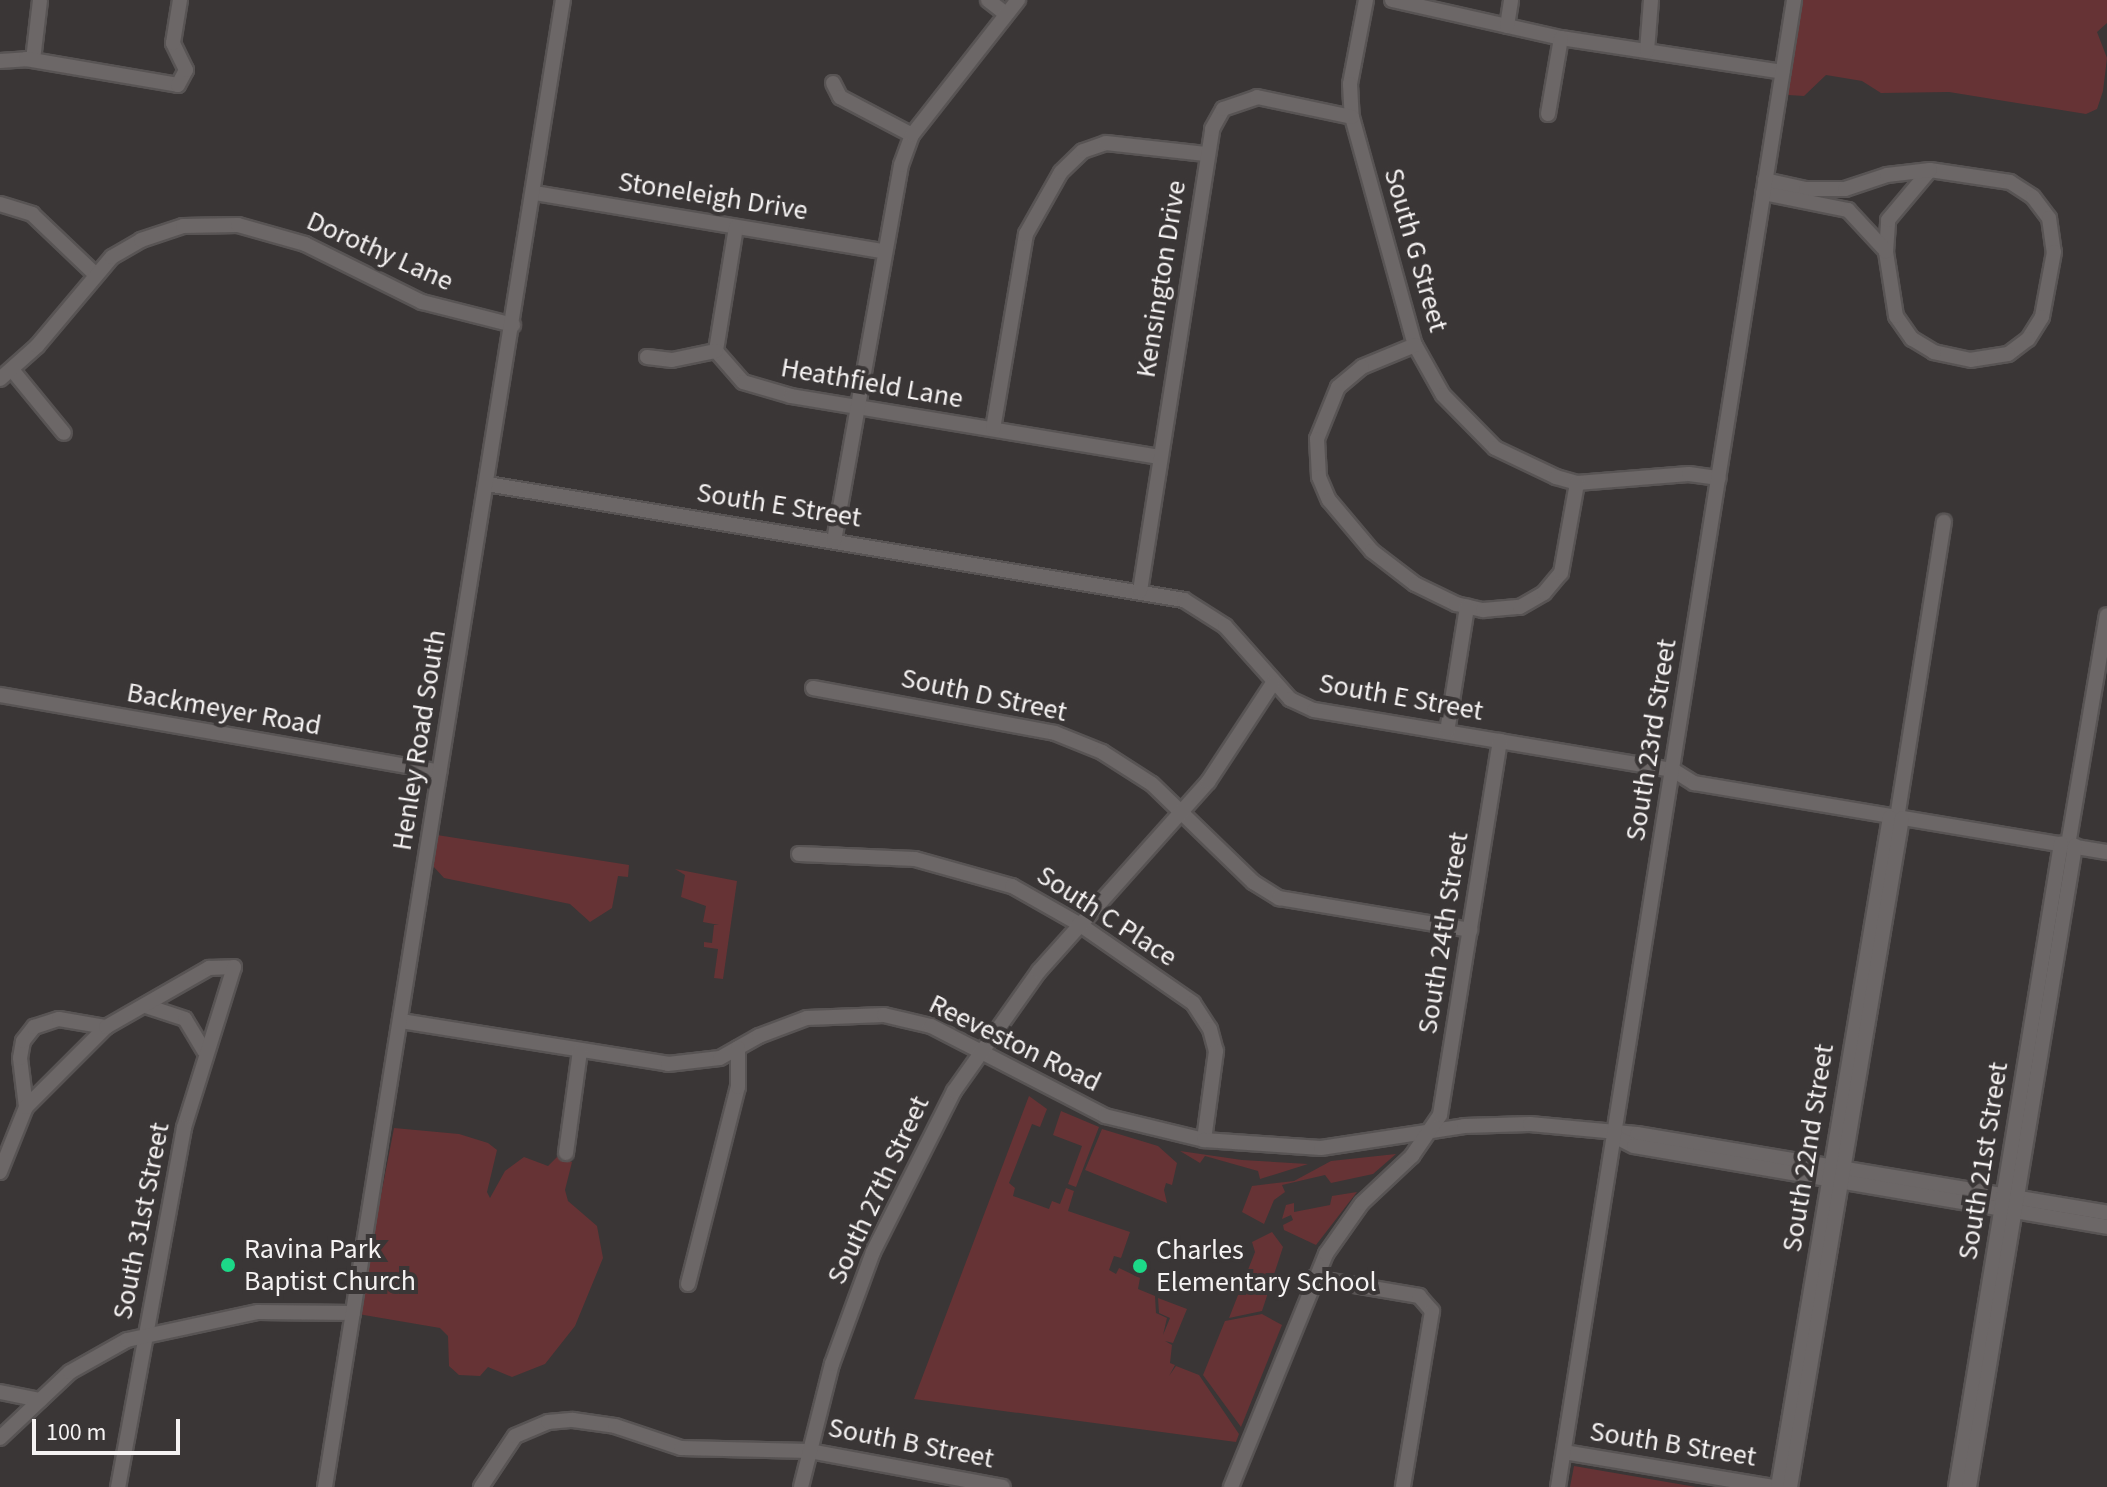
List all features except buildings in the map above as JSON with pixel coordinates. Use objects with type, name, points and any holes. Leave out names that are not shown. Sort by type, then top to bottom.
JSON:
[{"type":"street","points":[[33,60],[40,0]]},
{"type":"street","points":[[0,61],[33,60],[178,85],[186,70],[173,43],[180,0]]},
{"type":"street","name":"Henley Road South","points":[[325,1487],[535,193],[563,0]]},
{"type":"street","points":[[988,0],[1006,14]]},
{"type":"street","points":[[834,541],[882,251],[895,186],[912,135],[1018,0]]},
{"type":"street","name":"South G Street","points":[[1366,0],[1350,84],[1352,117],[1415,345],[1443,395],[1482,438],[1514,460],[1577,483],[1689,474],[1719,478]]},
{"type":"street","points":[[1392,0],[1561,38],[1782,72]]},
{"type":"street","points":[[1507,26],[1511,0]]},
{"type":"street","points":[[1647,51],[1651,0]]},
{"type":"street","name":"South 23rd Street","points":[[1558,1487],[1794,0]]},
{"type":"street","points":[[1548,114],[1561,38]]},
{"type":"street","points":[[833,83],[840,97],[912,135]]},
{"type":"street","name":"Kensington Drive","points":[[1140,591],[1205,154],[1223,109],[1247,99],[1278,98],[1352,117]]},
{"type":"street","points":[[993,429],[1026,234],[1064,167],[1083,151],[1113,142],[1205,154]]},
{"type":"street","points":[[1764,186],[1845,189],[1887,175],[1930,170],[2010,182],[2042,207],[2053,231],[2054,252],[2036,329],[2019,347],[1986,360],[1923,347],[1896,316],[1886,252],[1886,229],[1896,206],[1930,170]]},
{"type":"street","points":[[1764,186],[1848,210],[1886,252]]},
{"type":"street","name":"Stoneleigh Drive","points":[[535,193],[882,251]]},
{"type":"street","points":[[0,204],[32,214],[94,273]]},
{"type":"street","name":"Dorothy Lane","points":[[0,379],[13,371],[94,273],[129,246],[158,232],[196,224],[238,225],[338,256],[422,302],[513,325]]},
{"type":"street","points":[[647,357],[672,360],[716,351],[736,227]]},
{"type":"street","points":[[1415,345],[1362,367],[1335,392],[1317,439],[1319,477],[1336,510],[1372,551],[1426,591],[1467,607],[1520,607],[1556,580],[1568,553],[1577,483]]},
{"type":"street","name":"Heathfield Lane","points":[[716,351],[743,382],[759,390],[1160,457]]},
{"type":"street","points":[[13,371],[64,433]]},
{"type":"street","name":"South E Street","points":[[487,484],[1184,600],[1213,615],[1243,643],[1273,683],[1314,710],[1673,770],[1694,783],[2107,852]]},
{"type":"street","name":"South 22nd Street","points":[[1790,1487],[1836,1174],[1944,522]]},
{"type":"street","points":[[1447,732],[1467,607]]},
{"type":"street","name":"South 21st Street","points":[[1956,1487],[2009,1204],[2107,615]]},
{"type":"street","name":"South 27th Street","points":[[801,1487],[832,1364],[873,1252],[908,1175],[981,1052],[1079,924],[1184,812],[1273,683]]},
{"type":"street","name":"South D Street","points":[[813,688],[1055,733],[1134,771],[1184,812],[1253,882],[1279,898],[1470,930]]},
{"type":"street","name":"Backmeyer Road","points":[[0,695],[439,772]]},
{"type":"street","name":"South 24th Street","points":[[1431,1131],[1440,1115],[1500,741]]},
{"type":"street","name":"South C Place","points":[[799,854],[872,855],[956,868],[1035,896],[1193,1003],[1210,1029],[1217,1064],[1204,1140]]},
{"type":"street","name":"South 31st Street","points":[[118,1487],[174,1173],[204,1051],[237,970],[229,965],[209,968],[146,1006]]},
{"type":"street","points":[[0,1172],[26,1107],[106,1027],[146,1006],[185,1019],[204,1051]]},
{"type":"street","name":"Reeveston Road","points":[[401,1021],[580,1051],[681,1064],[720,1058],[807,1018],[849,1013],[931,1026],[1105,1116],[1204,1140],[1321,1148],[1431,1131],[1530,1124],[1614,1136],[1637,1134],[1836,1174],[2009,1204],[2107,1227]]},
{"type":"street","points":[[26,1107],[20,1058],[23,1041],[34,1027],[59,1019],[106,1027]]},
{"type":"street","points":[[688,1284],[738,1087],[738,1048]]},
{"type":"street","points":[[566,1153],[580,1051]]},
{"type":"street","points":[[1231,1487],[1313,1278],[1362,1203],[1431,1131]]},
{"type":"street","name":"South 22nd Street","points":[[1776,1487],[1836,1174]]},
{"type":"street","name":"South 21st Street","points":[[1969,1487],[2009,1204]]},
{"type":"street","name":"Reeveston Road","points":[[2009,1204],[2107,1213]]},
{"type":"street","points":[[1313,1278],[1419,1296],[1430,1308],[1432,1319],[1403,1487]]},
{"type":"street","points":[[0,1438],[92,1356],[145,1337],[258,1312],[353,1313]]},
{"type":"street","points":[[0,1392],[40,1400]]},
{"type":"street","name":"South B Street","points":[[481,1487],[515,1436],[560,1421],[594,1421],[681,1448],[809,1451],[1003,1487]]},
{"type":"street","name":"South B Street","points":[[1564,1452],[1776,1487]]},
{"type":"shaded area","points":[[1800,0],[2107,0],[2107,23],[2097,32],[2107,58],[2103,91],[2097,109],[2086,114],[1949,92],[1881,93],[1862,81],[1826,75],[1804,96],[1788,95]]},
{"type":"shaded area","points":[[437,835],[629,865],[628,877],[618,876],[612,908],[590,922],[570,904],[444,878],[433,866]]},
{"type":"shaded area","points":[[675,869],[737,881],[723,979],[714,978],[718,949],[704,947],[704,942],[712,943],[714,925],[719,925],[703,922],[706,906],[681,897],[685,875]]},
{"type":"shaded area","points":[[1029,1096],[1047,1109],[1040,1127],[1032,1124],[1009,1183],[1015,1188],[1013,1196],[1049,1209],[1052,1201],[1060,1204],[1066,1188],[1074,1191],[1068,1211],[1130,1232],[1121,1258],[1114,1256],[1109,1270],[1116,1274],[1119,1268],[1140,1278],[1138,1289],[1155,1296],[1156,1313],[1167,1318],[1163,1335],[1170,1318],[1159,1313],[1158,1298],[1187,1309],[1173,1343],[1165,1341],[1172,1345],[1170,1363],[1175,1365],[1169,1376],[1176,1366],[1199,1375],[1239,1434],[1236,1442],[914,1399]]},
{"type":"shaded area","points":[[1061,1111],[1099,1127],[1076,1187],[1068,1184],[1082,1146],[1053,1135]]},
{"type":"shaded area","points":[[394,1128],[459,1134],[488,1143],[497,1150],[487,1192],[490,1198],[505,1171],[524,1157],[548,1166],[557,1157],[572,1162],[565,1190],[568,1201],[597,1226],[603,1258],[575,1326],[545,1364],[512,1377],[488,1367],[480,1376],[459,1375],[449,1366],[448,1336],[440,1328],[358,1314]]},
{"type":"shaded area","points":[[1102,1129],[1158,1146],[1177,1163],[1172,1185],[1166,1183],[1164,1190],[1167,1203],[1085,1170]]},
{"type":"shaded area","points":[[1180,1151],[1242,1160],[1308,1164],[1260,1179],[1258,1171],[1205,1156],[1200,1163]]},
{"type":"shaded area","points":[[1396,1154],[1373,1174],[1331,1183],[1325,1175],[1282,1185],[1285,1192],[1274,1200],[1264,1224],[1242,1212],[1252,1186],[1294,1181],[1331,1161]]},
{"type":"shaded area","points":[[1357,1192],[1316,1245],[1284,1230],[1283,1225],[1293,1220],[1291,1215],[1282,1219],[1286,1205],[1294,1203],[1294,1212],[1330,1205],[1332,1196]]},
{"type":"shaded area","points":[[1272,1232],[1283,1247],[1262,1311],[1229,1318],[1255,1252],[1252,1242]]},
{"type":"shaded area","points":[[1262,1314],[1282,1325],[1241,1427],[1203,1375],[1225,1321]]},
{"type":"shaded area","points":[[1574,1466],[1696,1487],[1570,1487]]},
{"type":"place","name":"Ravina Park Baptist Church","points":[[228,1265]]},
{"type":"place","name":"Charles Elementary School","points":[[1140,1266]]}]
